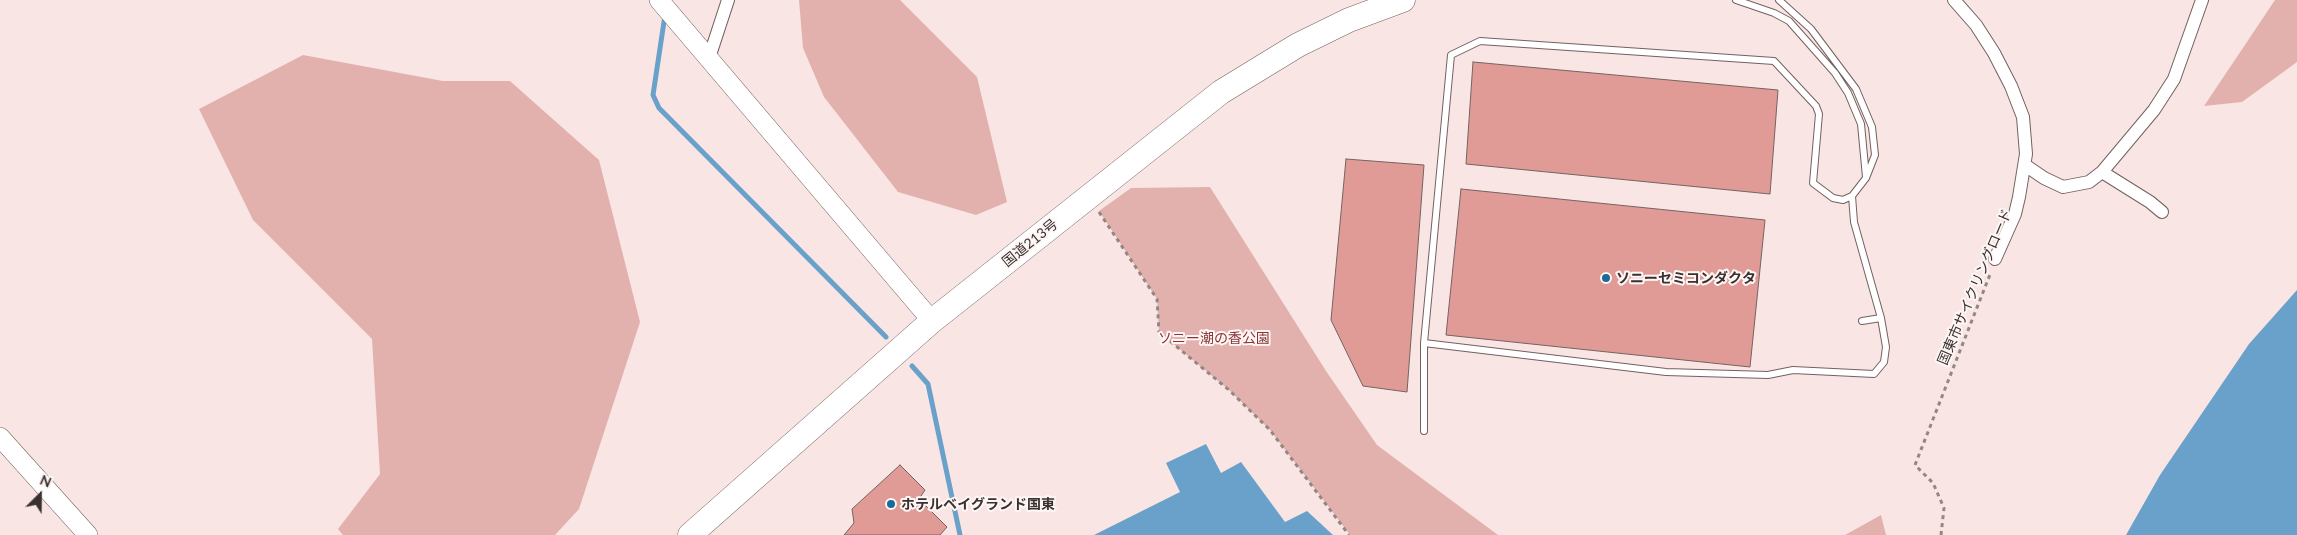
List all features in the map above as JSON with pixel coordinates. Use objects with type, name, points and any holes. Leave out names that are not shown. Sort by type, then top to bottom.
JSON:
[{"type":"highway","name":"国道213号","points":[[690,535],[932,321],[1221,92],[1298,45],[1349,20],[1403,0]]},
{"type":"street","points":[[659,0],[932,321]]},
{"type":"street","points":[[710,58],[728,0]]},
{"type":"street","points":[[1954,0],[1976,25],[2011,86],[2023,117],[2025,165],[2015,214],[1994,264]]},
{"type":"street","points":[[2025,165],[2063,188],[2089,182],[2102,172],[2154,110],[2174,79],[2202,0]]},
{"type":"street","points":[[2102,172],[2150,202],[2162,212]]},
{"type":"street","points":[[0,436],[88,535]]},
{"type":"lane","points":[[1736,0],[1774,12],[1789,21],[1803,34],[1835,73],[1848,93],[1861,124],[1866,178]]},
{"type":"lane","points":[[1424,431],[1424,343],[1450,55],[1480,41],[1774,61],[1816,106],[1819,114],[1813,183],[1833,198],[1843,200],[1852,196],[1866,178],[1875,155],[1872,127],[1856,89],[1811,28],[1779,0]]},
{"type":"lane","points":[[1424,343],[1666,372],[1768,375],[1793,370],[1874,374],[1884,362],[1885,355],[1881,318],[1854,222],[1852,196]]},
{"type":"lane","points":[[1862,321],[1881,318]]},
{"type":"path","points":[[1099,211],[1157,299],[1159,332],[1228,390],[1270,430],[1349,535]]},
{"type":"path","name":"国東市サイクリングロード","points":[[1941,535],[1944,508],[1933,483],[1915,465],[1994,264]]},
{"type":"green space","points":[[799,0],[900,0],[977,77],[1007,202],[976,215],[898,192],[824,97],[803,48]]},
{"type":"green space","points":[[2275,0],[2297,0],[2297,62],[2242,102],[2204,106]]},
{"type":"green space","points":[[303,55],[443,81],[510,81],[599,160],[640,322],[579,509],[555,535],[343,535],[338,529],[380,474],[372,339],[253,220],[199,109]]},
{"type":"green space","name":"ソニー潮の香公園","points":[[1210,187],[1326,371],[1377,445],[1498,535],[1350,535],[1270,430],[1229,390],[1159,332],[1157,299],[1099,211],[1131,188]]},
{"type":"green space","points":[[1881,515],[1886,535],[1845,535]]},
{"type":"water","points":[[2297,290],[2297,535],[2126,535],[2160,475],[2249,344]]},
{"type":"water","points":[[1206,444],[1221,473],[1241,462],[1285,522],[1307,511],[1333,535],[1094,535],[1180,492],[1166,463]]},
{"type":"building","points":[[1473,62],[1778,90],[1770,194],[1466,164]]},
{"type":"building","points":[[1346,159],[1424,165],[1407,392],[1363,386],[1331,320]]},
{"type":"building","name":"ソニーセミコンダクタ","points":[[1461,189],[1765,220],[1750,367],[1446,335]]},
{"type":"building","name":"ホテルベイグランド国東","points":[[900,465],[925,490],[919,499],[947,527],[940,535],[844,535],[854,523],[852,509]]},
{"type":"waterway","points":[[665,15],[653,95],[659,108],[886,337]]},
{"type":"waterway","points":[[912,366],[928,384],[960,535]]},
{"type":"place","name":"ソニーセミコンダクタ","points":[[1606,278]]},
{"type":"place","name":"ホテルベイグランド国東","points":[[891,504]]}]
